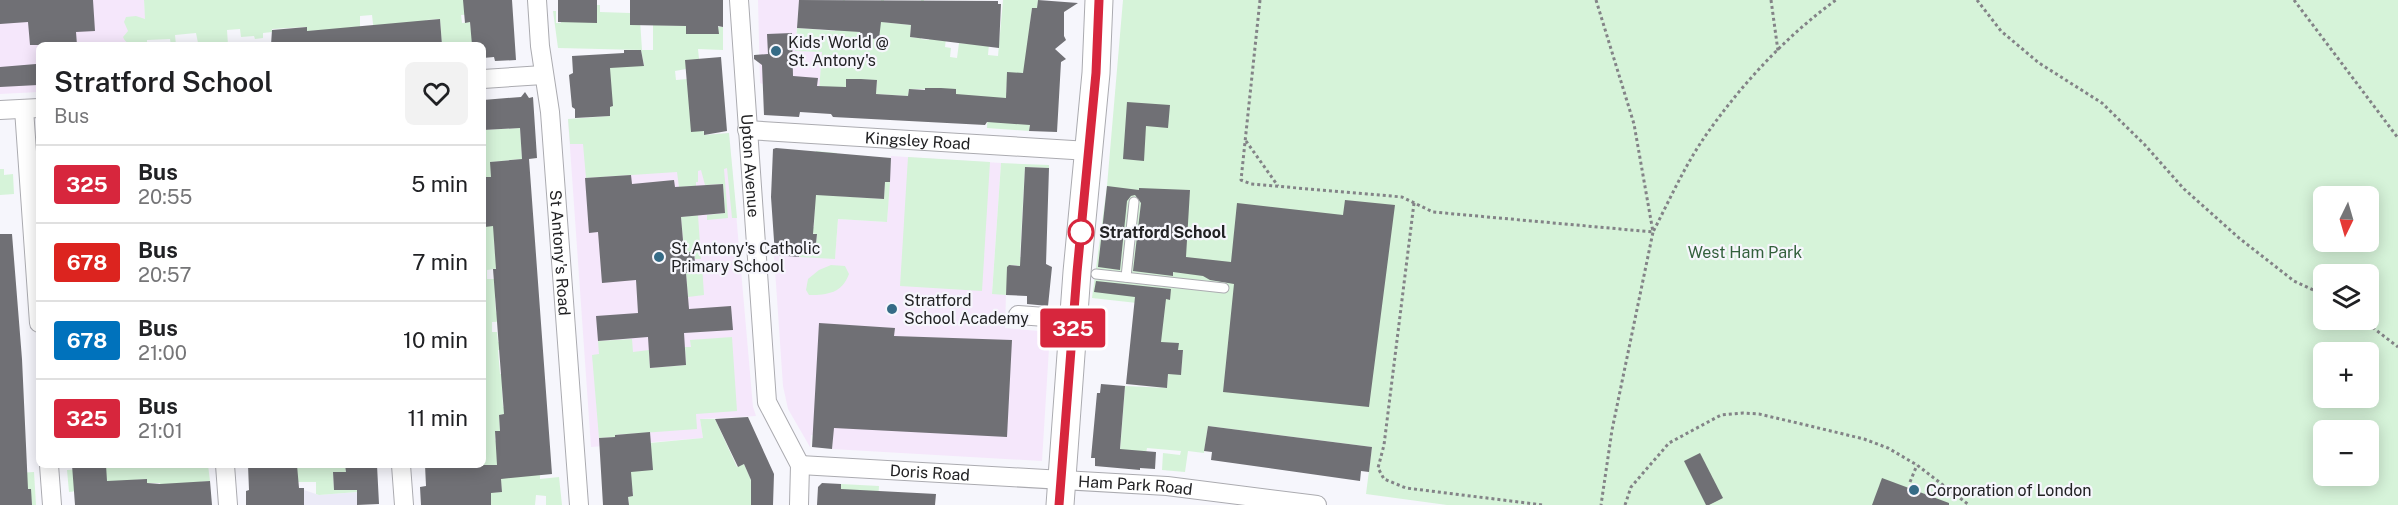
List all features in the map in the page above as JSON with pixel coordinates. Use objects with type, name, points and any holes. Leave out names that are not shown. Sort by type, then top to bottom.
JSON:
[{"type":"main road","points":[[1061,493],[1100,0]]},
{"type":"street","name":"St Antony's Road","points":[[537,0],[543,75],[550,112],[579,505]]},
{"type":"street","name":"Upton Avenue","points":[[739,0],[767,402],[800,465],[799,505]]},
{"type":"street","points":[[486,79],[543,75]]},
{"type":"street","points":[[0,111],[32,108],[36,231]]},
{"type":"street","name":"Kingsley Road","points":[[747,130],[1089,151]]},
{"type":"street","points":[[1018,315],[1074,319]]},
{"type":"street","name":"Doris Road","points":[[800,465],[1061,493]]},
{"type":"street","points":[[49,468],[51,505]]},
{"type":"street","points":[[225,468],[228,505]]},
{"type":"street","points":[[401,468],[404,505]]},
{"type":"street","name":"Ham Park Road","points":[[1061,493],[1167,486],[1317,505]]},
{"type":"lane","points":[[1126,277],[1134,202]]},
{"type":"lane","points":[[1096,274],[1224,288]]},
{"type":"path","points":[[1260,0],[1241,180],[1251,184],[1402,197],[1433,212],[1653,232]]},
{"type":"path","points":[[1596,0],[1634,124],[1653,232]]},
{"type":"path","points":[[1772,0],[1778,51]]},
{"type":"path","points":[[1601,505],[1612,430],[1653,232],[1687,166],[1706,135],[1743,87],[1806,22],[1836,0]]},
{"type":"path","points":[[1977,0],[2001,31],[2039,63],[2102,103],[2144,144],[2184,189],[2239,238],[2294,281],[2313,290]]},
{"type":"path","points":[[2294,0],[2398,138]]},
{"type":"path","points":[[1246,141],[1278,186]]},
{"type":"path","points":[[1414,203],[1392,365],[1384,445],[1378,468],[1384,479],[1406,488],[1543,505]]},
{"type":"path","points":[[2375,330],[2398,347]]},
{"type":"path","points":[[1625,505],[1630,487],[1669,443],[1721,415],[1759,414],[1864,439],[1888,448],[1917,465],[1970,505]]},
{"type":"path","points":[[1910,482],[1917,465]]},
{"type":"shaded area","points":[[0,0],[144,0],[147,42],[36,42],[36,92],[0,94]]},
{"type":"shaded area","name":"Kids' World @ St. Antony's","points":[[758,0],[799,0],[795,51],[823,52],[818,103],[760,83]]},
{"type":"shaded area","name":"St Antony's Catholic Primary School","points":[[568,119],[654,138],[729,133],[753,407],[756,416],[700,419],[703,438],[591,447]]},
{"type":"shaded area","name":"Stratford School Academy","points":[[891,156],[1001,163],[992,293],[1006,295],[1005,328],[1050,332],[1042,461],[832,449],[833,437],[811,435],[810,447],[788,409],[783,386],[774,255],[835,258],[838,219],[887,222]]},
{"type":"shaded area","points":[[304,490],[319,495],[357,492],[357,505],[304,505]]},
{"type":"green space","points":[[144,0],[463,0],[491,13],[461,15],[462,23],[470,22],[471,30],[479,30],[473,42],[442,42],[440,19],[426,20],[427,27],[375,42],[372,15],[360,16],[360,28],[307,31],[306,27],[272,29],[272,32],[263,33],[263,38],[255,39],[254,36],[241,37],[240,29],[227,30],[228,42],[198,42],[196,33],[175,35],[176,42],[170,42],[170,39],[147,40],[147,42],[125,40],[123,37],[128,31],[124,22],[126,17],[136,16],[145,19]]},
{"type":"green space","points":[[843,0],[845,0],[843,30],[860,32],[860,38],[879,39],[881,0],[884,0],[882,22],[911,25],[910,37],[917,38],[921,0],[924,0],[921,39],[929,40],[930,27],[947,29],[945,47],[951,48],[950,57],[957,58],[959,43],[969,44],[990,33],[988,55],[998,56],[1003,0],[1038,0],[1037,8],[1032,8],[1030,23],[1034,66],[1007,83],[1006,92],[1030,125],[1029,131],[987,128],[988,102],[956,95],[956,89],[909,89],[908,96],[876,94],[877,80],[846,79],[846,87],[841,87],[840,93],[819,91],[822,52],[795,51],[797,28],[835,31]]},
{"type":"green space","name":"West Ham Park","points":[[1123,0],[2398,0],[2398,505],[1447,505],[1366,494],[1372,447],[1208,426],[1204,453],[1188,451],[1185,472],[1162,470],[1163,453],[1180,455],[1181,451],[1147,448],[1145,459],[1120,451],[1125,386],[1167,388],[1168,374],[1181,374],[1183,350],[1178,350],[1178,343],[1151,373],[1162,329],[1137,303],[1092,298],[1107,186]]},
{"type":"green space","points":[[597,5],[600,5],[600,12],[630,13],[639,5],[642,50],[653,50],[653,25],[686,26],[686,34],[693,34],[699,26],[723,27],[723,50],[698,49],[699,59],[686,69],[675,71],[676,80],[699,78],[704,135],[729,133],[737,218],[732,218],[727,168],[724,169],[728,218],[707,220],[707,215],[725,213],[723,184],[705,185],[701,170],[698,171],[696,186],[679,187],[677,172],[586,178],[583,144],[570,144],[568,119],[610,116],[610,107],[613,106],[573,70],[644,65],[641,50],[558,48],[553,11],[556,11],[556,23],[561,23],[561,18],[597,23]]},
{"type":"green space","points":[[520,128],[522,159],[491,162],[491,177],[486,177],[486,130]]},
{"type":"green space","points":[[816,151],[837,153],[838,196],[884,199],[885,182],[890,182],[887,222],[838,219],[835,259],[799,257],[799,252],[815,253],[817,234],[797,232],[797,226],[814,227]]},
{"type":"green space","points":[[908,157],[990,162],[982,291],[900,286]]},
{"type":"green space","points":[[1001,163],[1049,165],[1049,168],[1025,167],[1020,257],[1043,259],[1017,268],[1017,265],[1009,265],[1006,295],[992,294]]},
{"type":"green space","points":[[0,169],[4,169],[4,175],[13,174],[14,194],[0,195]]},
{"type":"green space","points":[[486,200],[492,200],[511,204],[486,206]]},
{"type":"green space","points":[[698,215],[701,259],[695,259],[694,252],[684,252],[681,217]]},
{"type":"green space","points":[[486,226],[495,226],[512,235],[494,236],[495,254],[501,268],[487,270],[487,279],[496,279],[503,297],[495,298],[496,313],[516,311],[517,321],[492,322],[492,332],[497,332],[498,342],[517,340],[529,348],[498,350],[500,374],[518,374],[519,386],[502,387],[503,407],[521,406],[509,414],[499,415],[500,431],[495,431],[495,440],[540,475],[540,479],[559,477],[562,505],[546,505],[546,496],[536,495],[535,505],[491,505],[491,498],[473,498],[482,468],[486,468]],"holes":[[[501,482],[502,492],[485,493],[485,483]]]},
{"type":"green space","points":[[702,264],[704,295],[688,297],[686,273],[696,273],[695,265]]},
{"type":"green space","points":[[831,265],[845,266],[849,274],[846,280],[834,292],[809,295],[806,290],[808,279],[819,270]]},
{"type":"green space","points":[[732,337],[737,411],[696,414],[697,429],[599,438],[592,355],[599,354],[598,341],[632,339],[633,352],[649,350],[650,368],[686,365],[685,347],[691,347],[690,340]]},
{"type":"green space","points":[[700,419],[715,419],[737,467],[744,464],[751,480],[751,505],[629,505],[628,497],[633,496],[633,490],[628,490],[627,472],[650,443],[703,438]]},
{"type":"green space","points":[[208,468],[210,481],[160,486],[160,483],[147,483],[146,479],[134,480],[134,484],[69,492],[67,470]]},
{"type":"green space","points":[[297,468],[345,468],[346,472],[333,473],[334,490],[375,489],[319,495],[316,494],[316,482],[295,482]]},
{"type":"green space","points":[[34,472],[36,505],[32,505],[30,489],[22,489],[0,474]]},
{"type":"green space","points":[[841,484],[879,486],[878,505],[841,489]]},
{"type":"building","points":[[0,0],[93,0],[95,31],[76,32],[77,42],[36,42],[36,45],[30,45],[28,22],[0,24]]},
{"type":"building","points":[[463,0],[512,0],[516,60],[495,61],[494,57],[486,58],[486,42],[472,42],[470,22],[465,23]]},
{"type":"building","points":[[558,0],[597,0],[597,23],[558,22]]},
{"type":"building","points":[[630,0],[723,0],[723,27],[718,26],[719,34],[686,34],[686,26],[630,25]]},
{"type":"building","points":[[799,0],[998,1],[998,4],[1001,4],[999,48],[910,37],[911,25],[881,22],[879,39],[860,38],[860,32],[797,28]]},
{"type":"building","points":[[1038,0],[1078,3],[1064,12],[1066,40],[1055,49],[1066,59],[1061,62],[1057,132],[1029,131],[1030,125],[987,122],[985,125],[833,117],[831,114],[800,112],[799,117],[764,115],[762,65],[754,59],[754,55],[768,54],[767,34],[792,33],[793,76],[818,78],[817,86],[846,87],[846,79],[877,80],[876,94],[908,96],[909,89],[941,88],[956,89],[956,94],[1006,98],[1007,72],[1023,73],[1032,8],[1037,8]]},
{"type":"building","points":[[440,19],[442,42],[271,42],[272,30],[307,27],[307,31]]},
{"type":"building","points":[[624,50],[641,50],[644,66],[610,68],[613,106],[610,107],[610,116],[575,118],[569,75],[573,73],[572,56],[624,53]]},
{"type":"building","points":[[721,57],[727,131],[704,135],[704,131],[691,132],[685,60]]},
{"type":"building","points":[[36,64],[36,85],[0,87],[0,67]]},
{"type":"building","points":[[525,92],[529,98],[533,97],[537,158],[529,159],[552,474],[501,479],[502,492],[491,493],[491,505],[421,505],[420,487],[426,486],[425,468],[486,468],[486,465],[497,465],[495,431],[500,431],[499,415],[504,414],[493,269],[496,269],[493,226],[486,227],[486,177],[491,177],[490,162],[522,159],[520,128],[486,130],[486,100],[521,97]]},
{"type":"building","points":[[1127,102],[1170,105],[1168,128],[1146,126],[1144,161],[1123,159]]},
{"type":"building","points":[[773,149],[891,158],[890,182],[885,182],[884,199],[816,195],[813,234],[817,234],[815,253],[799,252],[799,257],[775,255],[771,197]]},
{"type":"building","points":[[1025,167],[1049,168],[1046,264],[1052,267],[1048,306],[1027,304],[1027,296],[1006,295],[1007,267],[1009,265],[1020,266]]},
{"type":"building","points":[[631,175],[632,184],[674,180],[675,187],[723,184],[725,213],[681,217],[684,252],[694,252],[696,273],[686,273],[689,309],[731,306],[733,330],[684,333],[686,365],[650,368],[648,337],[598,341],[596,316],[638,313],[636,280],[602,283],[598,232],[589,233],[585,178]]},
{"type":"building","points":[[1107,186],[1139,190],[1139,188],[1190,190],[1186,257],[1231,262],[1237,203],[1343,215],[1345,200],[1395,205],[1369,407],[1223,392],[1234,284],[1210,280],[1203,276],[1173,272],[1173,276],[1133,271],[1141,203],[1135,195],[1127,201],[1120,270],[1098,267]]},
{"type":"building","points":[[0,234],[12,234],[22,359],[28,489],[31,489],[32,505],[0,505]]},
{"type":"building","points":[[1096,281],[1171,289],[1170,300],[1166,299],[1161,342],[1179,343],[1178,350],[1183,350],[1181,375],[1168,374],[1167,388],[1126,384],[1135,297],[1094,292]]},
{"type":"building","points":[[819,323],[895,328],[894,336],[1012,340],[1007,437],[834,428],[832,449],[812,447]]},
{"type":"building","points":[[1101,384],[1125,386],[1120,449],[1156,452],[1155,469],[1095,466],[1095,458],[1091,458],[1097,393],[1100,393]]},
{"type":"building","points":[[748,417],[774,474],[773,505],[751,505],[751,480],[744,464],[738,467],[715,419]]},
{"type":"building","points":[[1208,426],[1372,447],[1369,472],[1361,471],[1360,481],[1211,460],[1212,452],[1204,451]]},
{"type":"building","points":[[650,432],[653,470],[631,472],[633,496],[628,497],[629,505],[603,505],[599,438]]},
{"type":"building","points":[[1700,453],[1723,498],[1709,505],[1706,505],[1684,461]]},
{"type":"building","points":[[72,468],[106,468],[107,481],[147,479],[147,483],[160,484],[210,481],[212,505],[75,505]]},
{"type":"building","points":[[248,468],[297,468],[299,488],[304,488],[304,505],[246,505],[246,491],[249,490]]},
{"type":"building","points":[[345,468],[377,468],[379,504],[357,505],[357,490],[334,490],[333,472],[346,472]]},
{"type":"building","points":[[1882,478],[1949,503],[1949,505],[1872,505]]},
{"type":"building","points":[[822,483],[841,484],[841,489],[936,494],[935,505],[817,505],[818,487]]},
{"type":"bus line","name":"325","points":[[1059,505],[1077,272],[1096,73],[1099,0]]},
{"type":"place","name":"Kids' World @ St. Antony's","points":[[776,51]]},
{"type":"place","name":"Stratford School","points":[[1081,232]]},
{"type":"place","name":"St Antony's Catholic Primary School","points":[[659,257]]},
{"type":"place","name":"Stratford School Academy","points":[[892,309]]},
{"type":"place","name":"Corporation of London","points":[[1914,490]]}]
